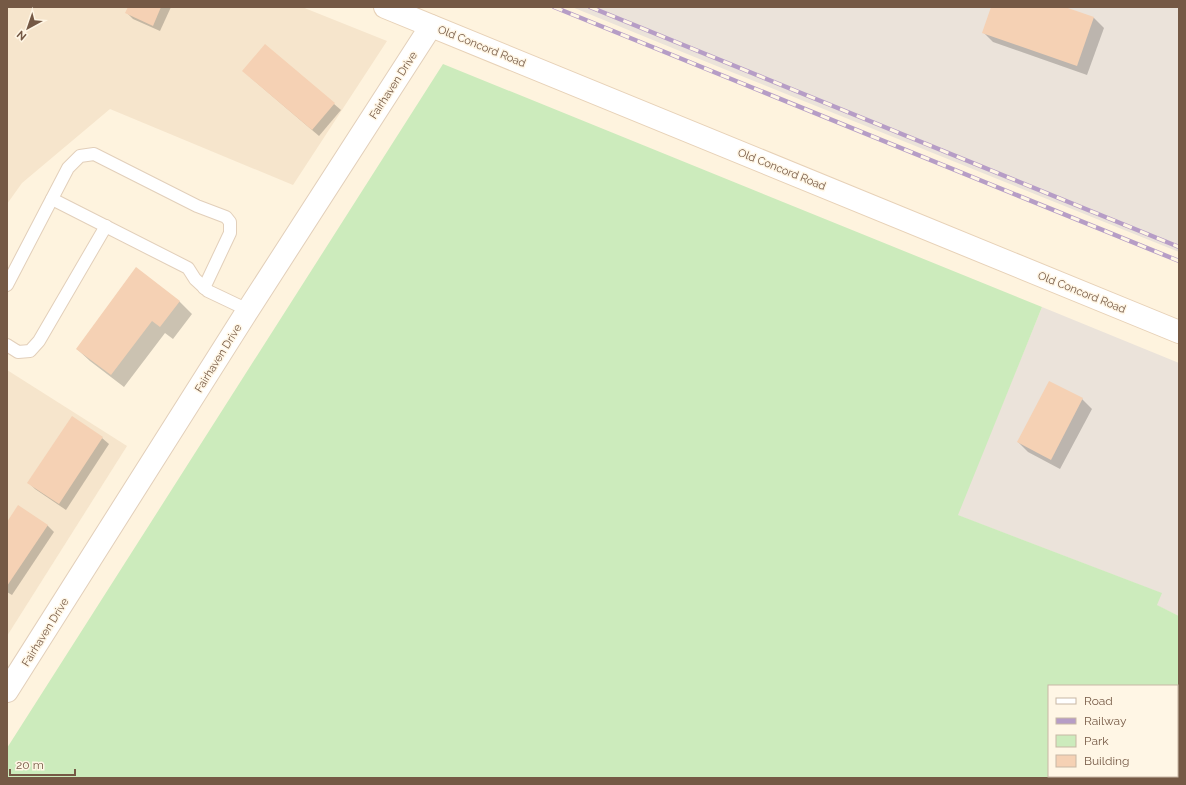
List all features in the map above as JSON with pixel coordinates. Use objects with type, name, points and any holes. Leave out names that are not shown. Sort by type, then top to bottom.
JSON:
[{"type":"street","name":"Old Concord Road","points":[[385,7],[1179,332]]},
{"type":"street","name":"Fairhaven Drive","points":[[7,691],[248,310],[431,26]]},
{"type":"lane","points":[[7,285],[68,168],[80,156],[94,154],[197,206],[226,217],[230,222],[230,233],[204,288]]},
{"type":"lane","points":[[52,200],[188,268],[195,279],[208,291],[248,310]]},
{"type":"lane","points":[[7,345],[18,352],[30,351],[39,341],[106,226]]},
{"type":"shaded area","points":[[7,7],[302,7],[387,41],[293,185],[110,109],[22,183],[7,204]]},
{"type":"shaded area","points":[[572,7],[1179,7],[1179,252],[724,69]]},
{"type":"shaded area","points":[[1042,307],[1179,363],[1179,616],[1156,605],[1161,593],[957,515]]},
{"type":"shaded area","points":[[7,370],[127,446],[7,636]]},
{"type":"green space","points":[[443,64],[1042,307],[958,515],[1162,593],[1157,605],[1179,616],[1179,778],[7,778],[7,748]]},
{"type":"building","points":[[128,7],[161,7],[153,26],[125,13]]},
{"type":"building","points":[[991,7],[1065,7],[1094,17],[1077,66],[982,33]]},
{"type":"building","points":[[265,44],[335,103],[312,130],[242,71]]},
{"type":"building","points":[[136,267],[180,301],[160,327],[152,321],[111,375],[76,349]]},
{"type":"building","points":[[1049,381],[1083,398],[1051,460],[1017,442]]},
{"type":"building","points":[[72,416],[103,437],[59,504],[27,483]]},
{"type":"building","points":[[18,505],[48,525],[7,586],[7,522]]},
{"type":"railway","points":[[554,7],[1179,261]]},
{"type":"railway","points":[[590,7],[1179,247]]}]
